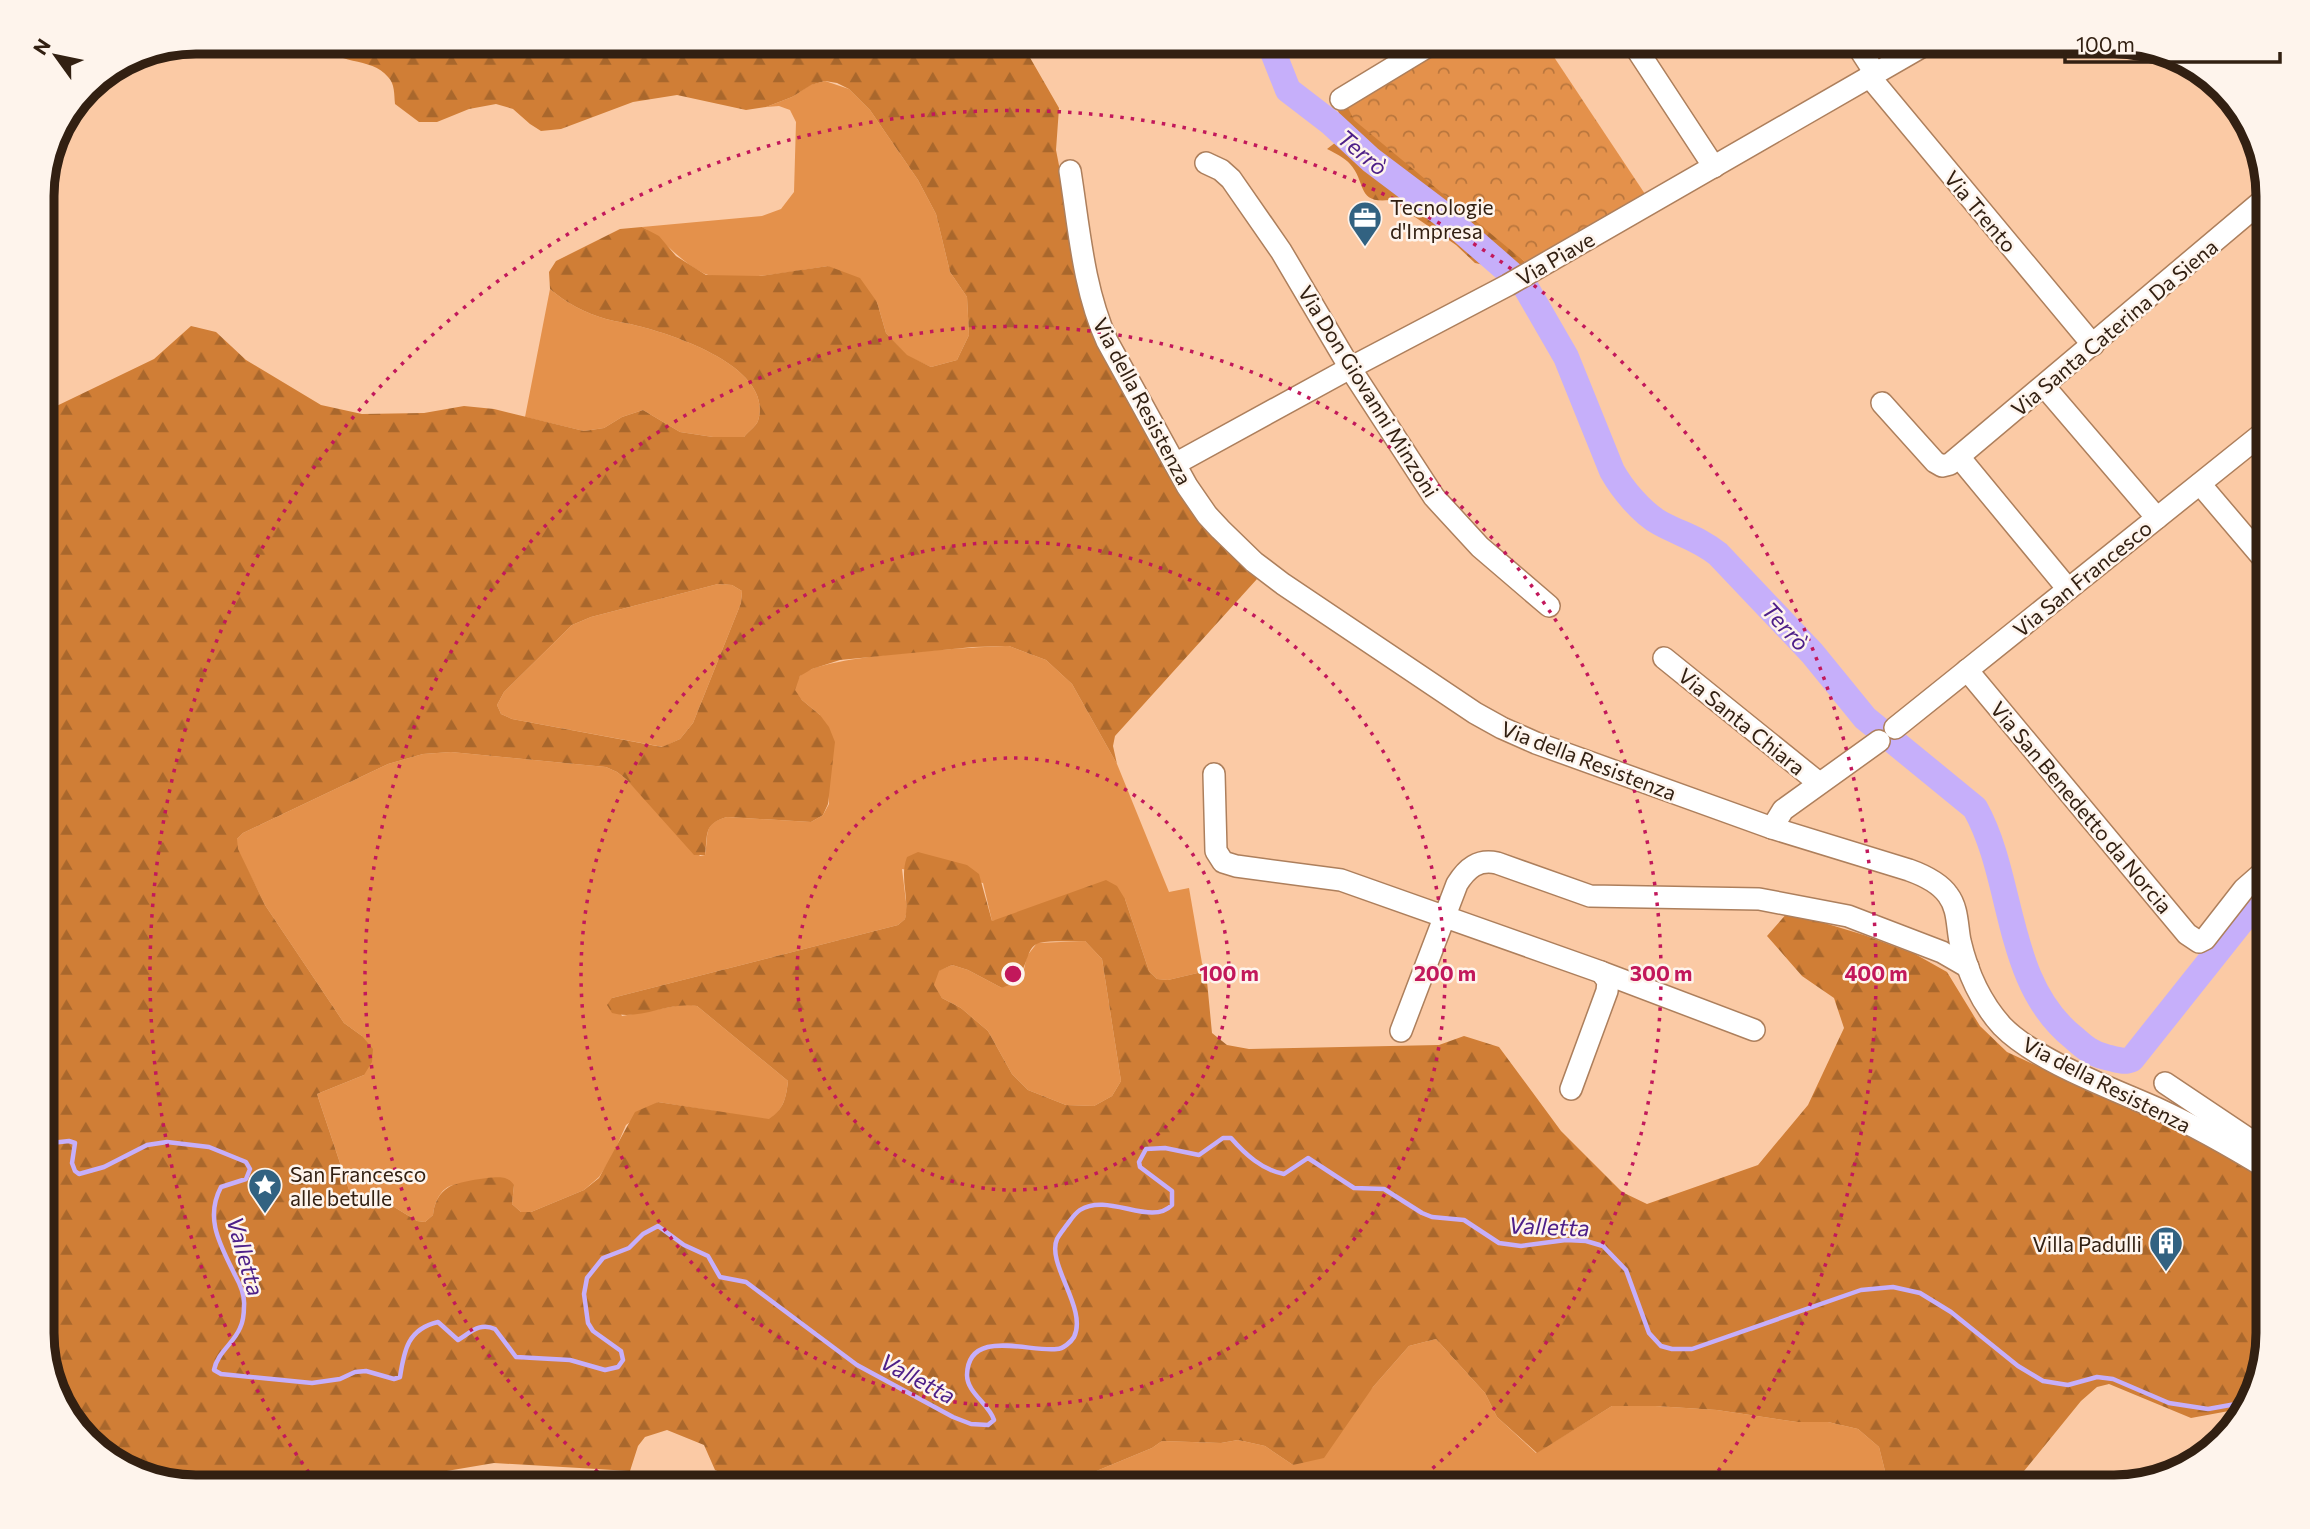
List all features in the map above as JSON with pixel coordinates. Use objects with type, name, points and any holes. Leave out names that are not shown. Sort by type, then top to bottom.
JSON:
[{"type":"street","points":[[1341,99],[1415,54]]},
{"type":"street","points":[[1640,54],[1714,167]]},
{"type":"street","name":"Via Trento","points":[[1861,54],[1872,74],[2093,345]]},
{"type":"street","name":"Via Piave","points":[[1175,464],[1508,285],[1908,54]]},
{"type":"street","name":"Via Don Giovanni Minzoni","points":[[1206,163],[1228,176],[1281,251],[1350,368],[1420,478],[1449,515],[1480,547],[1549,606]]},
{"type":"street","name":"Via della Resistenza","points":[[1070,171],[1091,295],[1097,319],[1107,341],[1175,464],[1207,515],[1262,568],[1332,618],[1485,719],[1525,738],[1772,828],[1909,870],[1938,884],[1953,903],[1968,967],[1993,1014],[2005,1029],[2023,1043],[2098,1083],[2168,1114],[2256,1163]]},
{"type":"street","name":"Via Santa Caterina Da Siena","points":[[1959,457],[2256,206]]},
{"type":"street","points":[[2044,386],[2157,518]]},
{"type":"street","points":[[1882,403],[1939,464],[1950,464],[1959,457],[2068,589]]},
{"type":"street","name":"Via San Francesco","points":[[1772,828],[1780,813],[1887,734],[2256,439]]},
{"type":"street","points":[[2200,484],[2256,550]]},
{"type":"street","name":"Via Santa Chiara","points":[[1664,658],[1819,783]]},
{"type":"street","name":"Via San Benedetto da Norcia","points":[[1967,670],[2187,934],[2199,942],[2205,939],[2244,889],[2256,878]]},
{"type":"street","points":[[1214,774],[1216,851],[1223,862],[1341,880],[1601,972],[1754,1030]]},
{"type":"street","points":[[1401,1031],[1457,884],[1466,872],[1481,862],[1492,862],[1590,896],[1759,899],[1849,916],[1942,952],[1968,967]]},
{"type":"street","points":[[1571,1090],[1607,991],[1608,981],[1601,972]]},
{"type":"street","points":[[2165,1083],[2256,1144]]},
{"type":"green space","points":[[1028,54],[1059,108],[1056,150],[1091,329],[1180,495],[1257,579],[1115,736],[1113,746],[1117,764],[1072,684],[1046,660],[1009,646],[973,647],[840,660],[800,676],[795,690],[802,700],[820,715],[835,742],[828,804],[823,815],[811,822],[727,817],[710,827],[705,855],[694,855],[626,779],[606,767],[451,752],[423,754],[388,764],[243,833],[237,839],[238,849],[265,905],[344,1023],[362,1036],[373,1049],[372,1062],[364,1075],[317,1094],[349,1190],[386,1202],[417,1221],[425,1222],[433,1215],[436,1202],[445,1189],[460,1183],[500,1177],[508,1179],[514,1185],[512,1204],[521,1212],[531,1212],[584,1190],[599,1178],[635,1112],[658,1102],[769,1119],[783,1103],[788,1081],[697,1006],[676,1006],[623,1015],[612,1013],[607,1005],[612,998],[898,925],[905,919],[904,880],[907,857],[918,852],[967,865],[979,874],[992,921],[1106,880],[1117,886],[1125,899],[1149,971],[1157,979],[1168,980],[1206,971],[1212,1033],[1227,1045],[1249,1049],[1439,1045],[1464,1036],[1499,1047],[1561,1131],[1622,1192],[1647,1204],[1758,1165],[1808,1105],[1844,1028],[1834,998],[1802,976],[1767,936],[1788,912],[1915,954],[1947,972],[1980,1026],[2007,1052],[2176,1126],[2256,1169],[2255,1351],[2248,1378],[2233,1410],[2191,1418],[2109,1384],[2097,1387],[2081,1401],[2021,1475],[1885,1475],[1879,1447],[1858,1429],[1828,1422],[1797,1422],[1717,1410],[1655,1406],[1612,1406],[1537,1453],[1497,1417],[1485,1393],[1436,1339],[1409,1346],[1373,1387],[1324,1458],[1293,1465],[1265,1446],[1238,1440],[1221,1443],[1162,1441],[1152,1448],[1087,1475],[727,1475],[715,1470],[704,1445],[667,1430],[645,1437],[638,1446],[630,1471],[494,1463],[423,1475],[276,1472],[266,1475],[196,1475],[160,1470],[117,1451],[90,1426],[73,1404],[62,1378],[55,1342],[55,407],[154,359],[191,326],[216,332],[246,360],[321,405],[362,414],[424,413],[464,406],[494,409],[584,431],[604,428],[622,417],[643,410],[680,432],[713,437],[744,437],[758,421],[759,402],[752,385],[737,370],[718,357],[675,337],[583,311],[550,289],[549,272],[556,261],[620,229],[642,227],[659,236],[676,256],[706,275],[760,276],[828,266],[860,278],[877,302],[886,333],[907,355],[931,367],[957,360],[969,335],[967,297],[950,272],[936,214],[918,180],[870,110],[849,89],[837,83],[825,81],[811,85],[792,97],[766,107],[746,110],[677,95],[633,102],[561,129],[541,131],[513,109],[496,104],[469,109],[437,122],[419,122],[395,104],[392,83],[381,70],[334,55]],"holes":[[[718,584],[732,585],[742,591],[741,603],[693,723],[680,739],[662,747],[512,719],[501,714],[497,705],[504,692],[572,625],[591,617]],[[1085,941],[1102,959],[1121,1081],[1112,1096],[1094,1106],[1066,1105],[1028,1090],[1012,1074],[988,1031],[961,1008],[942,998],[934,985],[939,971],[952,965],[968,970],[1002,988],[1018,977],[1034,946],[1044,942]]]},
{"type":"green space","points":[[1431,54],[1552,54],[1645,194],[1525,262],[1354,120],[1346,104]]},
{"type":"green space","points":[[825,81],[849,89],[870,110],[918,180],[936,214],[950,272],[967,297],[969,335],[957,360],[931,367],[907,356],[886,333],[877,302],[828,266],[764,276],[714,276],[694,268],[642,227],[762,216],[781,209],[794,192],[796,122],[790,110],[779,106],[766,107],[792,97],[810,85]]},
{"type":"green space","points":[[1346,104],[1452,192],[1525,262],[1513,271],[1399,167],[1392,162],[1376,158],[1361,147],[1337,109]]},
{"type":"green space","points":[[1340,139],[1426,205],[1498,268],[1475,263],[1456,245],[1390,200],[1372,199],[1367,195],[1350,164],[1327,149]]},
{"type":"green space","points":[[550,289],[591,314],[675,337],[718,357],[752,385],[759,402],[757,423],[744,437],[713,437],[680,432],[643,410],[622,417],[604,428],[584,431],[525,417]]},
{"type":"green space","points":[[718,584],[732,585],[742,591],[741,603],[693,723],[680,739],[663,747],[512,719],[501,714],[497,705],[504,692],[572,625],[591,617]]},
{"type":"green space","points":[[1009,646],[1046,660],[1072,684],[1117,764],[1169,892],[1189,888],[1202,963],[1206,971],[1168,980],[1157,979],[1149,971],[1125,899],[992,921],[983,883],[902,869],[907,910],[905,919],[898,925],[612,998],[622,1016],[686,1004],[697,1006],[788,1081],[783,1103],[769,1120],[658,1102],[626,1125],[612,1157],[599,1177],[584,1190],[531,1212],[521,1212],[512,1204],[514,1185],[467,1184],[448,1187],[438,1197],[433,1215],[425,1222],[417,1221],[386,1202],[349,1190],[317,1094],[364,1075],[362,1036],[344,1023],[265,905],[237,849],[237,839],[243,833],[388,764],[423,754],[451,752],[606,767],[626,779],[700,856],[705,855],[708,831],[719,820],[727,817],[811,822],[823,815],[829,804],[820,715],[794,690],[801,675],[815,668],[867,657]]},
{"type":"green space","points":[[1085,941],[1102,959],[1121,1081],[1112,1096],[1094,1106],[1066,1105],[1028,1090],[1012,1074],[988,1031],[961,1008],[942,998],[933,985],[938,971],[952,965],[968,970],[1002,988],[1024,969],[1027,956],[1037,943]]},
{"type":"green space","points":[[1436,1339],[1485,1393],[1497,1417],[1536,1453],[1612,1406],[1655,1406],[1717,1410],[1797,1422],[1828,1422],[1858,1429],[1879,1447],[1885,1475],[1087,1475],[1152,1448],[1162,1441],[1221,1443],[1238,1440],[1265,1446],[1293,1465],[1373,1387],[1409,1346]]},
{"type":"waterway","name":"Terrò","points":[[1274,54],[1288,90],[1331,123],[1371,160],[1440,212],[1525,286],[1566,357],[1612,471],[1633,500],[1660,523],[1697,540],[1718,554],[1812,653],[1865,718],[1975,808],[1988,836],[2022,960],[2035,989],[2051,1015],[2081,1044],[2101,1056],[2122,1061],[2132,1059],[2256,903]]},
{"type":"waterway","name":"Valletta","points":[[55,1143],[75,1143],[72,1163],[79,1174],[104,1167],[147,1145],[167,1142],[209,1147],[246,1162],[250,1169],[246,1179],[221,1187],[214,1210],[216,1232],[240,1286],[244,1302],[240,1328],[222,1353],[214,1370],[221,1374],[312,1383],[340,1379],[355,1372],[366,1371],[394,1379],[400,1377],[403,1358],[414,1335],[428,1325],[438,1322],[458,1340],[480,1327],[495,1329],[516,1357],[570,1360],[605,1370],[618,1367],[623,1360],[621,1351],[593,1331],[588,1323],[584,1294],[587,1278],[603,1258],[629,1248],[643,1234],[658,1226],[684,1245],[708,1256],[720,1277],[746,1282],[857,1365],[953,1417],[971,1424],[988,1425],[994,1420],[974,1393],[967,1375],[970,1360],[978,1351],[1003,1346],[1059,1349],[1074,1337],[1076,1313],[1055,1249],[1058,1237],[1074,1216],[1080,1210],[1103,1205],[1141,1212],[1163,1211],[1172,1205],[1172,1191],[1140,1167],[1139,1162],[1146,1149],[1165,1148],[1199,1155],[1223,1138],[1231,1138],[1242,1150],[1268,1169],[1284,1174],[1308,1158],[1354,1188],[1384,1189],[1432,1217],[1464,1220],[1499,1243],[1521,1246],[1566,1240],[1586,1241],[1603,1246],[1626,1270],[1649,1333],[1661,1346],[1672,1349],[1692,1349],[1861,1290],[1893,1287],[1920,1293],[1951,1312],[2018,1366],[2043,1381],[2068,1385],[2097,1377],[2113,1379],[2169,1403],[2208,1409],[2237,1404]]},
{"type":"place","name":"Tecnologie d'Impresa","points":[[1365,248]]},
{"type":"place","name":"San Francesco alle betulle","points":[[265,1215]]},
{"type":"place","name":"Villa Padulli","points":[[2166,1273]]}]
